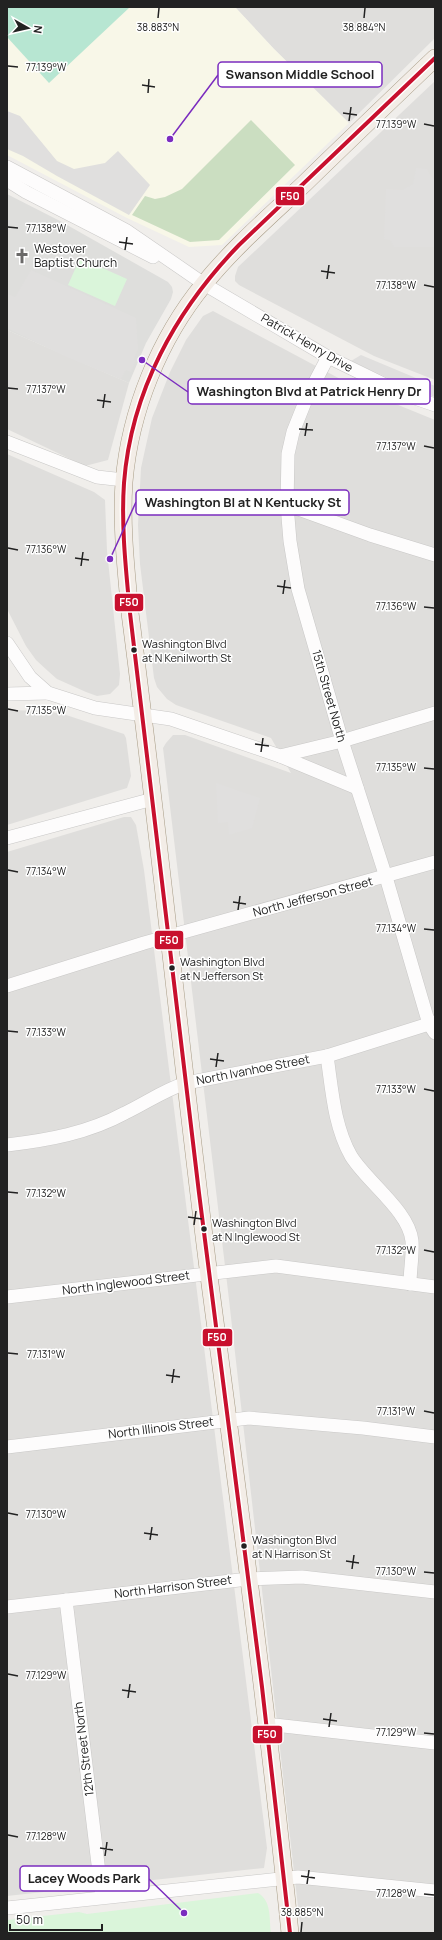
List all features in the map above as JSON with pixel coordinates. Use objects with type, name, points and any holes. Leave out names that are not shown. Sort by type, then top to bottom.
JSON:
[{"type":"main road","points":[[290,1933],[229,1420],[209,1274],[168,936],[124,549],[124,480],[138,409],[151,374],[179,320],[204,284],[222,263],[435,58]]},
{"type":"street","name":"Patrick Henry Drive","points":[[7,167],[128,231],[204,284]]},
{"type":"street","name":"Patrick Henry Drive","points":[[7,180],[26,192],[204,284],[328,357],[406,396],[435,405]]},
{"type":"street","name":"15th Street North","points":[[328,357],[307,397],[293,432],[287,458],[287,505],[297,585],[342,741],[433,1026]]},
{"type":"street","points":[[7,442],[97,477],[124,480]]},
{"type":"street","points":[[287,505],[435,555]]},
{"type":"street","points":[[7,643],[30,677],[48,693]]},
{"type":"street","points":[[7,694],[48,693],[95,708],[171,718],[280,756],[357,788]]},
{"type":"street","points":[[280,756],[342,741],[435,713]]},
{"type":"street","points":[[7,838],[153,798]]},
{"type":"street","name":"North Jefferson Street","points":[[7,986],[168,936],[386,877],[435,862]]},
{"type":"street","name":"North Ivanhoe Street","points":[[7,1145],[47,1140],[87,1131],[126,1113],[168,1089],[186,1083],[327,1056],[433,1026]]},
{"type":"street","points":[[327,1056],[339,1131],[356,1162],[374,1185],[400,1212],[412,1240],[410,1284]]},
{"type":"street","name":"North Inglewood Street","points":[[7,1297],[276,1266],[435,1287]]},
{"type":"street","name":"North Illinois Street","points":[[7,1447],[229,1420],[264,1418],[435,1437]]},
{"type":"street","name":"North Harrison Street","points":[[7,1607],[248,1579],[302,1577],[435,1592]]},
{"type":"street","name":"12th Street North","points":[[66,1600],[102,1897]]},
{"type":"street","points":[[266,1724],[435,1743]]},
{"type":"street","points":[[7,1908],[303,1876],[435,1892]]},
{"type":"shaded area","points":[[7,7],[235,7],[274,49],[349,123],[222,245],[189,247],[127,218],[7,155]]},
{"type":"shaded area","points":[[235,7],[435,7],[435,38],[349,123],[274,49]]},
{"type":"shaded area","points":[[435,81],[435,380],[374,356],[239,285],[235,281],[235,276],[238,267]]},
{"type":"shaded area","points":[[7,111],[20,116],[57,161],[74,169],[105,163],[118,151],[150,185],[129,215],[23,156],[7,149]]},
{"type":"shaded area","points":[[416,168],[427,169],[435,180],[435,247],[394,247],[390,240],[384,239],[386,189],[402,190],[413,184]]},
{"type":"shaded area","points":[[7,194],[60,221],[168,282],[172,287],[173,292],[171,299],[146,343],[129,383],[7,330]]},
{"type":"shaded area","points":[[31,270],[136,318],[138,349],[134,359],[136,360],[131,372],[126,370],[121,379],[69,358],[7,328],[7,294],[15,297]]},
{"type":"shaded area","points":[[213,311],[359,389],[435,420],[435,1933],[301,1933],[228,1291],[163,748],[173,735],[185,735],[291,773],[271,738],[176,705],[167,699],[157,687],[154,678],[140,564],[138,525],[141,468],[152,418],[170,372],[186,340],[203,316]]},
{"type":"shaded area","points":[[7,330],[129,383],[108,460],[85,466],[7,429]]},
{"type":"shaded area","points":[[361,355],[435,386],[435,397],[407,387],[351,361]]},
{"type":"shaded area","points":[[7,454],[94,492],[105,500],[107,551],[120,674],[119,685],[110,694],[97,696],[57,679],[36,660],[26,646],[7,609]]},
{"type":"shaded area","points":[[7,710],[45,711],[63,714],[124,734],[126,738],[131,776],[127,788],[7,825]]},
{"type":"shaded area","points":[[216,783],[260,798],[252,828],[229,835],[228,822],[218,823]]},
{"type":"shaded area","points":[[124,817],[131,817],[136,825],[144,870],[267,1848],[264,1868],[7,1896],[7,852]]},
{"type":"green space","points":[[7,7],[130,7],[49,83],[7,37]]},
{"type":"green space","points":[[251,120],[295,165],[219,240],[190,242],[132,215],[145,196],[155,199],[165,197],[182,189]]},
{"type":"green space","points":[[80,258],[127,279],[115,306],[68,285]]},
{"type":"green space","points":[[258,1893],[268,1905],[271,1933],[7,1933],[7,1920],[79,1912],[87,1914]]},
{"type":"transit line","name":"F50","points":[[290,1933],[262,1687],[199,1193],[130,613],[124,532],[124,483],[128,449],[136,416],[147,384],[160,354],[195,297],[216,270],[239,245],[435,58]]},
{"type":"place","name":"Swanson Middle School","points":[[170,139]]},
{"type":"place","name":"Westover Baptist Church","points":[[22,256]]},
{"type":"place","name":"Washington Blvd at Patrick Henry Dr","points":[[142,360]]},
{"type":"place","name":"Washington Bl at N Kentucky St","points":[[110,559]]},
{"type":"place","name":"Washington Blvd at N Kenilworth St","points":[[134,650]]},
{"type":"place","name":"Washington Blvd at N Jefferson St","points":[[172,968]]},
{"type":"place","name":"Washington Blvd at N Inglewood St","points":[[204,1229]]},
{"type":"place","name":"Washington Blvd at N Harrison St","points":[[244,1546]]},
{"type":"place","name":"Lacey Woods Park","points":[[184,1913]]}]
